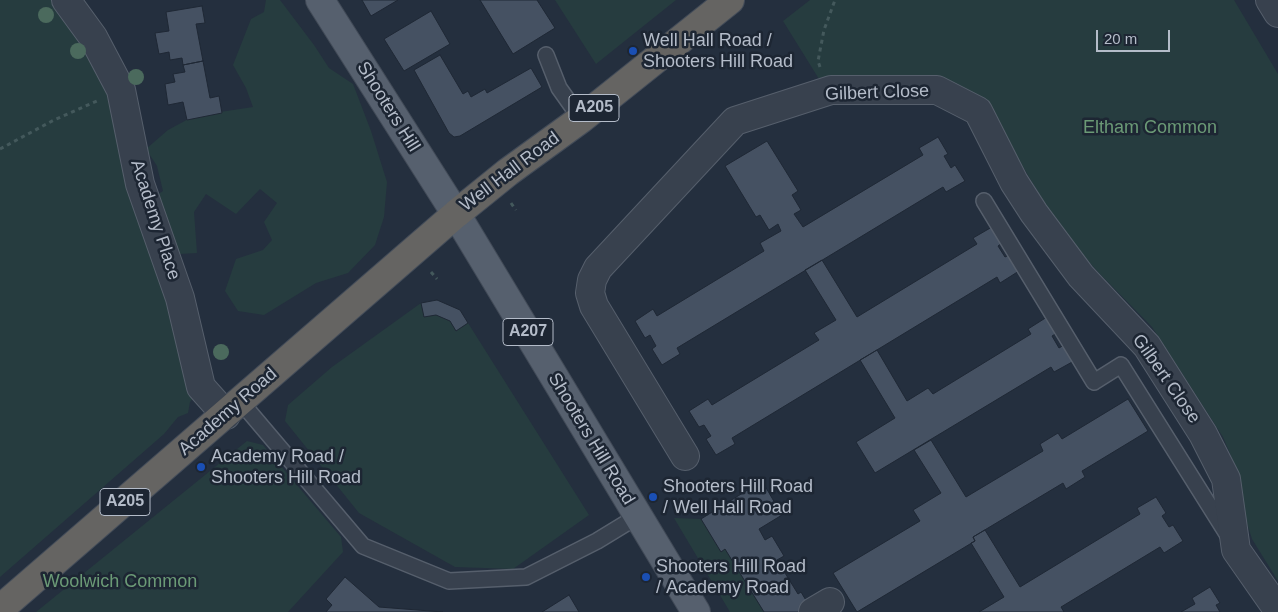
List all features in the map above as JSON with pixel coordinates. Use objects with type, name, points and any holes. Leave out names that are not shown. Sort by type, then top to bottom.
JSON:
[{"type":"highway","name":"Well Hall Road","points":[[456,214],[502,177],[581,119],[730,0]]},
{"type":"highway","name":"Academy Road","points":[[0,609],[456,214]]},
{"type":"main road","name":"Shooters Hill","points":[[320,0],[456,214]]},
{"type":"main road","name":"Shooters Hill Road","points":[[456,214],[696,612]]},
{"type":"street","name":"Academy Place","points":[[66,0],[92,37],[121,90],[140,184],[180,298],[201,386],[233,408]]},
{"type":"street","points":[[1270,0],[1278,12]]},
{"type":"street","name":"Gilbert Close","points":[[685,456],[594,306],[590,293],[592,280],[598,268],[736,121],[831,90],[937,90],[978,111],[1014,182],[1034,213],[1081,276],[1147,346],[1203,434],[1226,480],[1236,550],[1278,610]]},
{"type":"lane","points":[[546,55],[559,88],[581,119]]},
{"type":"lane","name":"Gilbert Close","points":[[984,202],[1094,382],[1121,365],[1236,550]]},
{"type":"lane","points":[[233,408],[363,546],[449,581],[526,577],[597,541],[638,516]]},
{"type":"path","points":[[824,92],[818,60],[824,30],[835,0]]},
{"type":"path","points":[[0,149],[54,120],[121,90]]},
{"type":"path","points":[[511,204],[516,210]]},
{"type":"path","points":[[431,272],[437,279]]},
{"type":"green space","points":[[0,0],[55,0],[104,74],[144,203],[163,191],[157,166],[146,149],[168,130],[194,116],[253,107],[246,88],[233,65],[251,19],[264,12],[266,0],[280,0],[329,68],[353,84],[371,131],[387,182],[384,217],[375,245],[348,273],[316,283],[264,315],[238,311],[225,291],[236,259],[263,250],[272,240],[264,222],[277,203],[260,189],[236,214],[206,194],[194,212],[197,253],[179,254],[194,397],[190,402],[188,413],[178,417],[164,434],[0,577]]},
{"type":"green space","points":[[555,0],[676,0],[596,64]]},
{"type":"green space","name":"Eltham Common","points":[[810,0],[1234,0],[1278,74],[1278,581],[1252,539],[1234,463],[1223,437],[1152,327],[1098,272],[1059,228],[985,102],[969,90],[906,75],[819,79],[783,21]]},
{"type":"green space","points":[[421,303],[424,317],[436,315],[450,321],[456,331],[468,323],[589,515],[513,569],[455,567],[359,513],[285,421],[288,405],[332,367]]},
{"type":"green space","name":"Woolwich Common","points":[[247,441],[263,445],[341,537],[343,552],[288,612],[36,612]]},
{"type":"green space","points":[[674,518],[701,519],[721,552],[725,549],[764,612],[730,612]]},
{"type":"building","points":[[362,0],[398,0],[371,16]]},
{"type":"building","points":[[480,0],[537,0],[555,28],[513,54]]},
{"type":"building","points":[[202,6],[205,23],[196,24],[203,61],[183,65],[182,58],[170,60],[169,52],[159,54],[155,33],[169,31],[166,12]]},
{"type":"building","points":[[431,11],[450,44],[404,71],[384,39]]},
{"type":"building","points":[[440,55],[463,94],[468,91],[471,97],[485,89],[487,93],[531,68],[542,87],[460,136],[454,137],[449,133],[414,70]]},
{"type":"building","points":[[203,61],[210,98],[219,96],[222,113],[187,120],[183,102],[168,105],[165,84],[175,82],[173,74],[185,72],[183,65]]},
{"type":"building","points":[[938,137],[948,154],[944,156],[951,168],[955,165],[965,181],[946,192],[943,187],[677,348],[680,354],[662,365],[652,349],[656,346],[650,335],[645,338],[635,321],[653,309],[657,316],[764,251],[760,243],[781,231],[778,224],[769,230],[760,215],[756,217],[725,166],[767,141],[798,191],[792,195],[801,210],[794,214],[803,227],[923,155],[919,148]]},
{"type":"building","points":[[992,227],[1002,243],[998,246],[1005,257],[1009,255],[1019,271],[1000,283],[997,277],[732,438],[735,444],[716,455],[706,439],[711,436],[704,425],[699,427],[689,411],[708,399],[712,405],[819,340],[814,333],[836,320],[805,270],[822,260],[857,317],[977,244],[973,238]]},
{"type":"building","points":[[437,300],[460,310],[468,323],[456,331],[450,321],[436,315],[424,317],[421,303]]},
{"type":"building","points":[[1047,317],[1057,333],[1052,336],[1059,348],[1064,345],[1074,361],[1054,372],[1051,367],[875,473],[856,442],[895,418],[860,360],[877,350],[907,401],[928,388],[933,394],[1031,334],[1028,329]]},
{"type":"building","points":[[1128,399],[1148,431],[1082,471],[1085,477],[1066,489],[1063,483],[973,537],[975,541],[857,612],[833,573],[920,521],[913,510],[941,493],[914,450],[931,440],[966,497],[1043,451],[1040,444],[1058,433],[1062,439]]},
{"type":"building","points":[[762,481],[782,515],[759,529],[765,540],[772,536],[784,556],[777,560],[798,594],[801,592],[813,612],[764,612],[725,549],[721,552],[701,519]]},
{"type":"building","points":[[1156,497],[1166,513],[1162,516],[1169,527],[1173,525],[1183,541],[1164,553],[1160,547],[1061,607],[1064,612],[979,612],[1004,597],[971,543],[975,541],[973,537],[985,530],[1020,587],[1140,514],[1137,508]]},
{"type":"building","points":[[345,577],[379,607],[443,612],[326,612],[332,605],[326,599]]},
{"type":"building","points":[[1210,587],[1220,603],[1216,605],[1220,612],[1181,612],[1195,604],[1192,598]]},
{"type":"building","points":[[569,595],[579,612],[542,612]]},
{"type":"place","name":"Well Hall Road / Shooters Hill Road","points":[[633,51]]},
{"type":"place","name":"Academy Road / Shooters Hill Road","points":[[201,467]]},
{"type":"place","name":"Shooters Hill Road / Well Hall Road","points":[[653,497]]},
{"type":"place","name":"Shooters Hill Road / Academy Road","points":[[646,577]]}]
